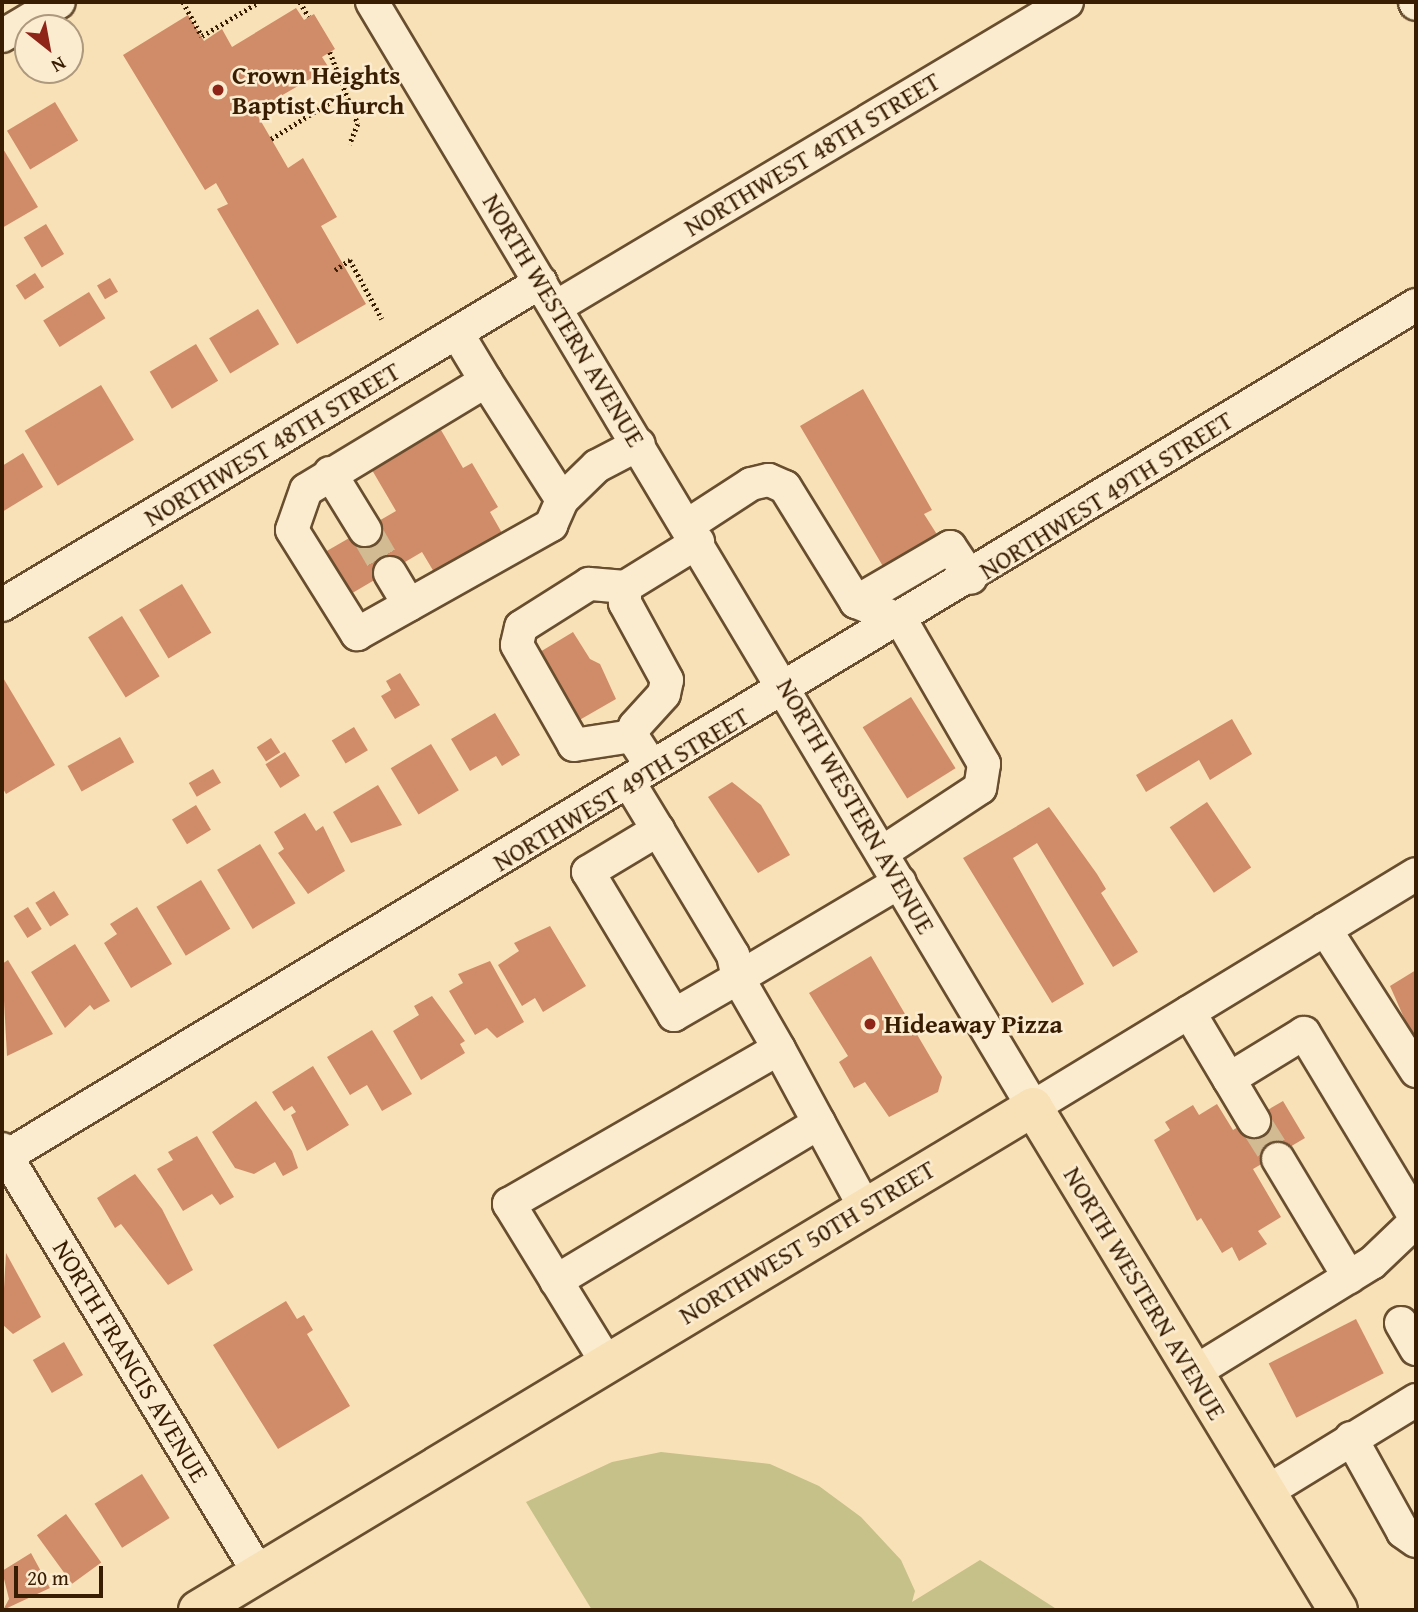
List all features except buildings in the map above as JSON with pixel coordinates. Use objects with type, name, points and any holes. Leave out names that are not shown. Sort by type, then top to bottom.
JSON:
[{"type":"main road","name":"NORTHWEST 50TH STREET","points":[[198,1610],[1033,1107]]},
{"type":"main road","name":"NORTH WESTERN AVENUE","points":[[1033,1107],[1338,1610]]},
{"type":"street","points":[[2,36],[59,2]]},
{"type":"street","name":"NORTH WESTERN AVENUE","points":[[372,2],[788,690],[1033,1107]]},
{"type":"street","name":"NORTHWEST 48TH STREET","points":[[2,605],[457,333],[549,295],[1067,2]]},
{"type":"street","name":"NORTHWEST 49TH STREET","points":[[3,1155],[788,690],[1416,305]]},
{"type":"street","points":[[457,333],[562,500]]},
{"type":"street","points":[[486,381],[330,473],[306,490],[292,530],[357,634],[551,524],[562,500],[597,466],[639,444]]},
{"type":"street","points":[[330,473],[365,530]]},
{"type":"street","points":[[632,736],[575,745],[517,645],[521,627],[589,584],[625,587],[751,484],[769,480],[785,487],[856,602],[901,620],[984,764],[980,788],[953,810],[883,852]]},
{"type":"street","points":[[856,602],[950,547],[971,578]]},
{"type":"street","points":[[390,573],[409,605]]},
{"type":"street","points":[[625,587],[625,603],[667,680],[632,736],[658,830],[733,955],[738,978],[865,1208]]},
{"type":"street","points":[[658,830],[588,872],[674,1015],[900,882]]},
{"type":"street","name":"NORTHWEST 50TH STREET","points":[[1033,1107],[1416,874]]},
{"type":"street","points":[[1325,929],[1416,1071]]},
{"type":"street","points":[[1189,1012],[1254,1121]]},
{"type":"street","points":[[1193,1373],[1349,1277],[1416,1220],[1304,1032],[1229,1079]]},
{"type":"street","points":[[607,1363],[509,1204],[779,1049]]},
{"type":"street","points":[[556,1281],[819,1123]]},
{"type":"street","name":"NORTH FRANCIS AVENUE","points":[[3,1155],[259,1573]]},
{"type":"street","points":[[1278,1159],[1349,1277]]},
{"type":"street","points":[[1266,1492],[1416,1400]]},
{"type":"street","points":[[1351,1438],[1404,1532],[1416,1541]]},
{"type":"path","points":[[183,2],[202,36],[259,2]]},
{"type":"path","points":[[300,2],[309,17]]},
{"type":"path","points":[[330,52],[358,124],[349,144]]},
{"type":"path","points":[[271,139],[345,93]]},
{"type":"path","points":[[335,270],[350,260],[383,319]]},
{"type":"shaded area","points":[[661,1452],[770,1464],[819,1486],[861,1517],[901,1560],[915,1591],[912,1602],[980,1560],[1058,1610],[592,1610],[526,1502],[612,1462]]},
{"type":"tunnel","points":[[365,530],[390,573]]},
{"type":"tunnel","points":[[1254,1121],[1278,1159]]},
{"type":"place","name":"Crown Heights Baptist Church","points":[[218,90]]},
{"type":"place","name":"Hideaway Pizza","points":[[870,1024]]}]
